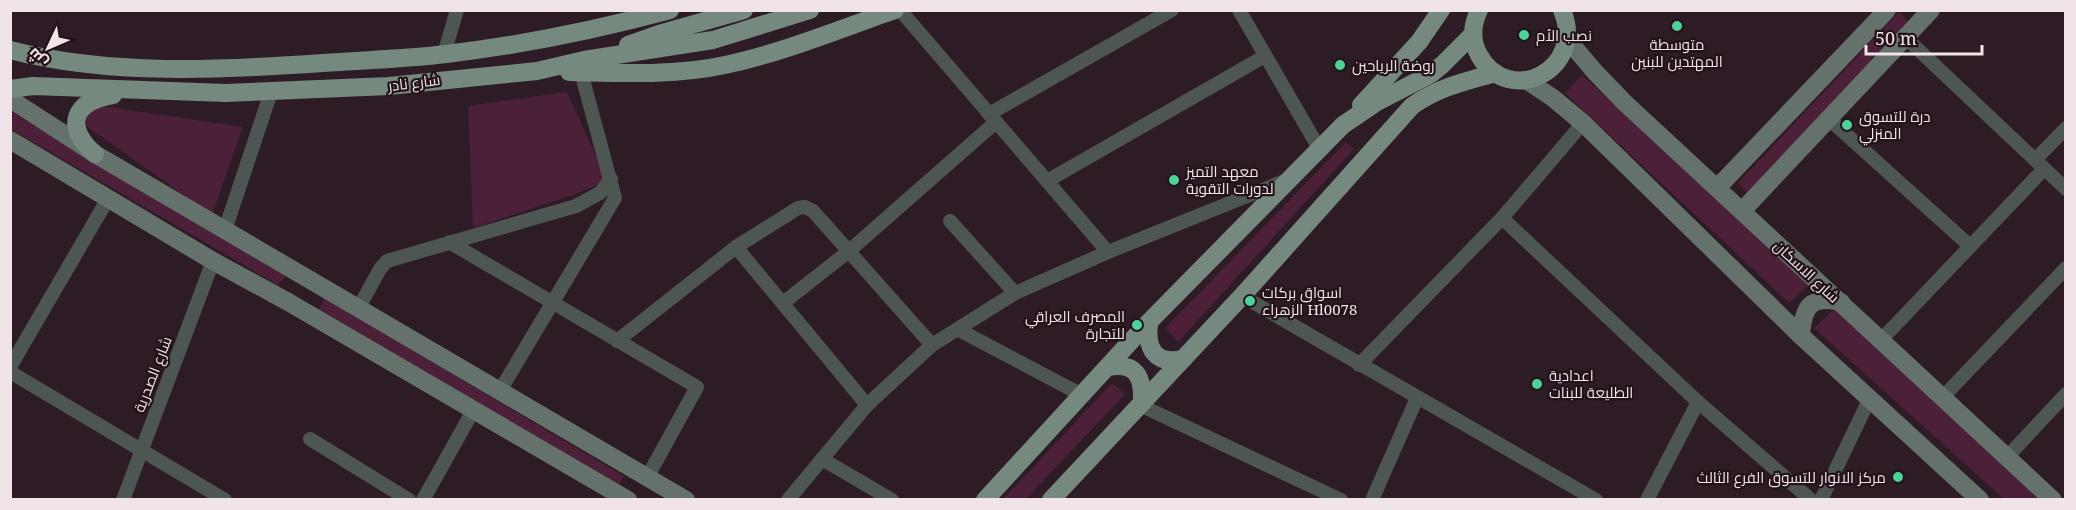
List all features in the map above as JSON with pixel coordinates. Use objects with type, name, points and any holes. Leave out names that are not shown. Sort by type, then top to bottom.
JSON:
[{"type":"main road","name":"شارع نادر","points":[[10,50],[36,56],[103,64],[190,69],[277,67],[444,54],[551,38],[670,10]]},
{"type":"main road","points":[[580,65],[659,34],[744,10]]},
{"type":"main road","points":[[580,65],[712,40],[810,10]]},
{"type":"main road","points":[[580,65],[665,73],[724,66],[895,10]]},
{"type":"main road","points":[[1419,42],[1440,10]]},
{"type":"main road","points":[[985,500],[1149,323],[1320,150],[1448,10]]},
{"type":"main road","points":[[1479,10],[1475,18],[1473,34],[1476,49],[1484,63],[1495,73],[1515,80],[1541,76],[1554,67],[1563,54],[1568,39],[1567,23],[1562,10]]},
{"type":"main road","points":[[1343,125],[1377,102],[1431,74],[1473,34]]},
{"type":"main road","name":"شارع نادر","points":[[10,89],[33,86],[167,92],[271,92],[389,86],[580,65]]},
{"type":"main road","points":[[1051,500],[1242,296],[1412,106],[1447,86],[1495,73]]},
{"type":"main road","points":[[95,154],[86,146],[78,129],[79,112],[88,101],[115,94],[167,92]]},
{"type":"main road","points":[[1149,323],[1148,342],[1154,352],[1168,360],[1183,358]]},
{"type":"main road","points":[[1107,367],[1124,366],[1138,374],[1143,384],[1141,404]]},
{"type":"street","points":[[444,54],[457,10]]},
{"type":"street","points":[[900,10],[1108,252]]},
{"type":"street","points":[[783,303],[849,250],[992,118],[1172,10]]},
{"type":"street","points":[[1239,10],[1320,150]]},
{"type":"street","points":[[1717,188],[1887,10]]},
{"type":"street","points":[[1742,211],[1906,38],[1926,12]]},
{"type":"street","points":[[1906,38],[2066,189]]},
{"type":"street","name":"شارع الاسكان","points":[[1568,39],[1617,95],[2052,500]]},
{"type":"street","points":[[1047,181],[1265,56]]},
{"type":"street","points":[[501,389],[615,198],[580,65]]},
{"type":"street","points":[[1526,80],[1553,98],[1583,123],[1801,336],[1980,500]]},
{"type":"street","points":[[225,230],[271,92]]},
{"type":"street","points":[[10,99],[95,154],[358,309],[501,389],[686,500]]},
{"type":"street","points":[[1829,119],[1970,246]]},
{"type":"street","points":[[1359,365],[1502,218],[1583,123]]},
{"type":"street","points":[[1881,340],[1970,246],[2066,128]]},
{"type":"street","points":[[10,140],[213,261],[278,296],[625,497],[697,387],[449,242]]},
{"type":"street","points":[[788,500],[867,405],[932,345],[1015,292],[1290,178]]},
{"type":"street","points":[[358,309],[380,269],[387,261],[576,206],[600,193],[611,179]]},
{"type":"street","points":[[10,367],[109,197]]},
{"type":"street","points":[[617,340],[736,247],[798,208],[806,207],[813,211],[849,250],[932,345]]},
{"type":"street","points":[[1502,218],[1698,402],[1811,500]]},
{"type":"street","points":[[950,220],[1015,292]]},
{"type":"street","points":[[736,247],[867,405]]},
{"type":"street","name":"شارع الصدرية","points":[[123,500],[213,261]]},
{"type":"street","points":[[278,296],[289,285],[290,268]]},
{"type":"street","points":[[1942,398],[2066,268]]},
{"type":"street","points":[[311,315],[315,299],[328,290]]},
{"type":"street","points":[[1242,296],[1596,500]]},
{"type":"street","points":[[1801,336],[1804,314],[1812,303],[1822,299],[1841,302]]},
{"type":"street","points":[[958,330],[1082,394]]},
{"type":"street","points":[[10,372],[225,500]]},
{"type":"street","points":[[2007,457],[2066,394]]},
{"type":"street","points":[[1372,500],[1417,398]]},
{"type":"street","points":[[1821,500],[1869,400]]},
{"type":"street","points":[[1647,500],[1698,402]]},
{"type":"street","points":[[1141,404],[1341,500]]},
{"type":"street","points":[[423,500],[474,409]]},
{"type":"street","points":[[310,439],[409,500]]},
{"type":"street","points":[[822,459],[892,500]]},
{"type":"shaded area","points":[[1899,12],[1909,22],[1747,193],[1738,183]]},
{"type":"shaded area","points":[[1582,75],[1808,285],[1789,303],[1565,93]]},
{"type":"shaded area","points":[[567,92],[607,181],[576,194],[473,228],[468,106]]},
{"type":"shaded area","points":[[89,104],[243,127],[212,215],[86,126]]},
{"type":"shaded area","points":[[10,111],[286,276],[278,285],[11,129]]},
{"type":"shaded area","points":[[1346,142],[1354,149],[1178,342],[1165,328]]},
{"type":"shaded area","points":[[324,298],[624,476],[616,490],[319,309]]},
{"type":"shaded area","points":[[1834,309],[2039,499],[2004,499],[1814,328]]},
{"type":"shaded area","points":[[1112,383],[1125,394],[1026,499],[1003,499]]},
{"type":"place","name":"متوسطة المهتدين للبنين","points":[[1677,26]]},
{"type":"place","name":"نصب الأم","points":[[1524,35]]},
{"type":"place","name":"روضة الرياحين","points":[[1340,65]]},
{"type":"place","name":"درة للتسوق المنزلي","points":[[1847,125]]},
{"type":"place","name":"معهد التميز لدورات التقوية","points":[[1174,180]]},
{"type":"place","name":"اسواق بركات الزهراء Hl0078","points":[[1250,301]]},
{"type":"place","name":"المصرف العراقي للتجارة","points":[[1137,325]]},
{"type":"place","name":"اعدادية الطليعة للبنات","points":[[1537,384]]},
{"type":"place","name":"مركز الانوار للتسوق الفرع الثالث","points":[[1898,477]]}]
